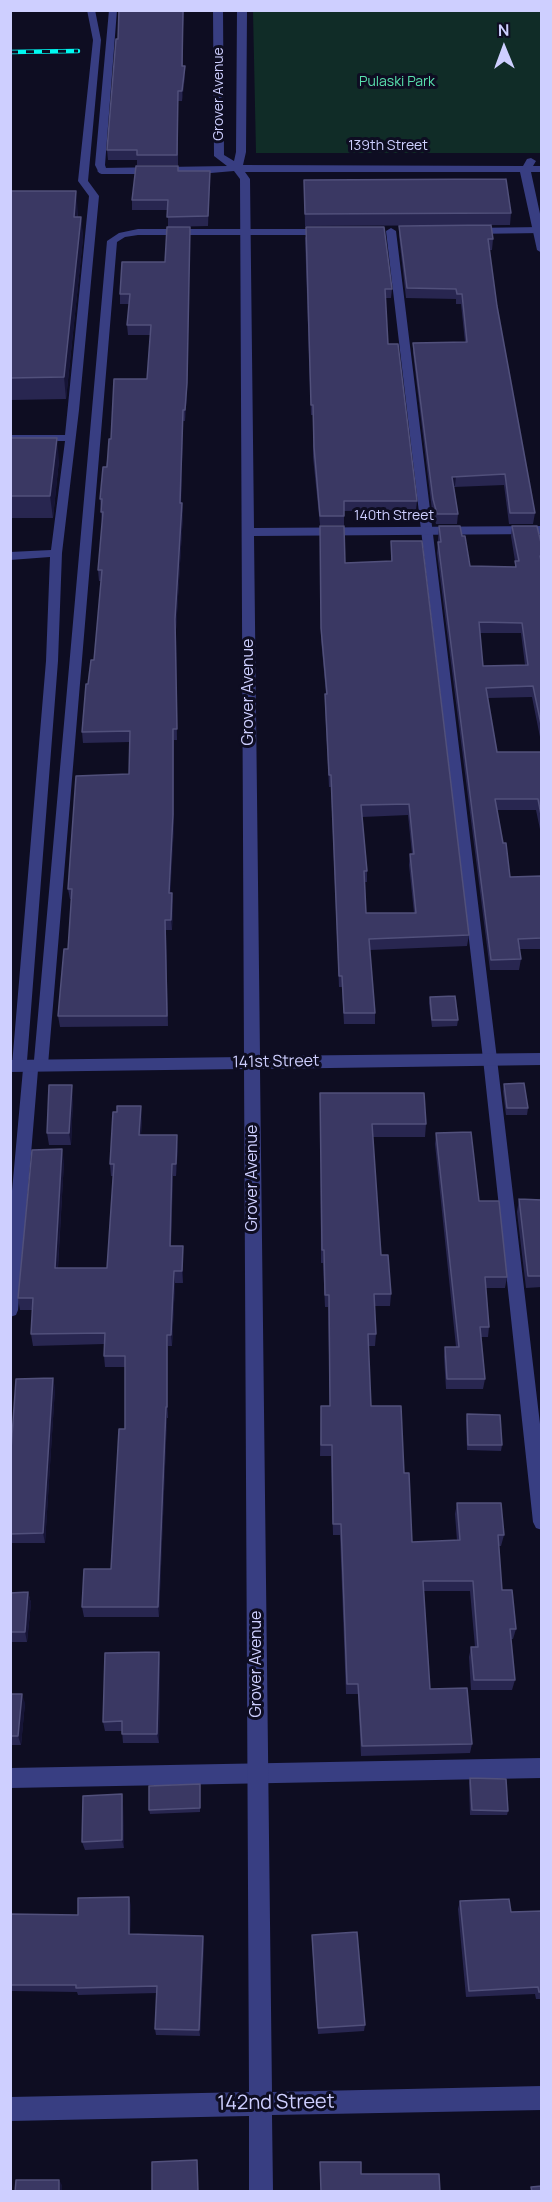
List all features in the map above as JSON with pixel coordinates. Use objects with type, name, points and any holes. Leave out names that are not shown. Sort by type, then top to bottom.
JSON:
[{"type":"street","name":"Grover Avenue","points":[[218,10],[219,156],[237,168],[245,179],[261,2192]]},
{"type":"street","name":"Grover Avenue","points":[[237,168],[242,152],[242,10]]},
{"type":"street","name":"139th Street","points":[[237,168],[254,161],[539,161]]},
{"type":"street","points":[[539,161],[525,170],[540,230],[542,250]]},
{"type":"street","name":"139th Street","points":[[102,171],[199,171],[237,168],[258,170],[542,170]]},
{"type":"street","name":"140th Street","points":[[247,532],[542,530]]},
{"type":"street","name":"141st Street","points":[[25,1065],[542,1059]]},
{"type":"street","name":"142nd Street","points":[[10,2109],[542,2098]]},
{"type":"lane","points":[[10,1310],[52,661],[56,553],[94,196],[83,181],[97,40],[91,10]]},
{"type":"lane","points":[[102,171],[100,165],[113,10]]},
{"type":"lane","points":[[459,231],[540,230]]},
{"type":"lane","points":[[391,231],[490,1059],[542,1522]]},
{"type":"lane","points":[[25,1065],[112,241],[122,235],[138,232],[335,232]]},
{"type":"lane","points":[[10,438],[70,438]]},
{"type":"lane","points":[[10,556],[56,553]]},
{"type":"lane","points":[[10,1778],[542,1768]]},
{"type":"green space","name":"Pulaski Park","points":[[253,11],[541,11],[541,153],[256,153]]},
{"type":"building","points":[[119,10],[183,10],[182,66],[185,66],[182,91],[178,91],[177,155],[137,155],[137,150],[107,150]]},
{"type":"building","points":[[136,166],[178,166],[178,171],[210,171],[208,216],[167,217],[168,200],[132,200]]},
{"type":"building","points":[[506,179],[511,213],[305,214],[304,180]]},
{"type":"building","points":[[10,191],[76,191],[74,217],[81,217],[64,377],[10,378]]},
{"type":"building","points":[[491,225],[493,239],[488,239],[497,306],[535,513],[510,513],[505,474],[452,477],[458,514],[437,514],[433,499],[413,343],[467,342],[462,294],[457,294],[456,289],[407,288],[399,226]]},
{"type":"building","points":[[167,227],[190,227],[187,383],[185,410],[183,410],[180,503],[182,503],[175,619],[177,729],[173,729],[173,815],[169,893],[172,893],[171,920],[165,920],[167,1016],[58,1016],[64,949],[68,949],[72,889],[68,889],[76,776],[129,774],[130,731],[82,732],[86,684],[88,684],[91,660],[94,660],[102,570],[98,570],[103,512],[101,512],[102,499],[100,499],[103,467],[107,467],[109,439],[111,439],[114,379],[147,379],[151,325],[127,325],[130,294],[120,294],[122,262],[165,262]]},
{"type":"building","points":[[306,227],[384,227],[392,289],[385,289],[388,344],[398,344],[417,501],[344,501],[344,516],[320,516],[313,405],[311,405]]},
{"type":"building","points":[[10,438],[57,438],[50,496],[10,496]]},
{"type":"building","points":[[320,526],[344,526],[345,563],[392,561],[391,541],[422,541],[469,935],[369,939],[375,1013],[344,1013],[342,976],[339,976],[331,775],[329,775],[325,694],[327,694],[321,628]],"holes":[[[409,804],[414,854],[410,854],[416,913],[366,913],[364,871],[367,871],[361,805]]]},
{"type":"building","points":[[439,526],[460,526],[462,536],[465,536],[470,566],[516,567],[515,561],[519,561],[512,526],[537,526],[542,547],[542,556],[540,556],[542,565],[542,729],[533,686],[486,688],[497,752],[542,752],[542,820],[538,799],[495,799],[503,843],[506,843],[510,877],[542,876],[542,938],[518,939],[521,959],[491,960],[438,542],[441,542]],"holes":[[[479,622],[522,623],[528,665],[483,666]]]},
{"type":"building","points":[[455,996],[458,1020],[432,1020],[430,997]]},
{"type":"building","points":[[524,1083],[528,1108],[507,1108],[504,1084]]},
{"type":"building","points":[[49,1085],[72,1085],[69,1133],[47,1133]]},
{"type":"building","points":[[320,1093],[424,1093],[426,1124],[372,1124],[381,1255],[388,1255],[391,1294],[374,1294],[376,1334],[368,1334],[371,1406],[401,1406],[404,1473],[409,1473],[412,1542],[460,1540],[457,1503],[501,1503],[504,1535],[498,1535],[502,1590],[512,1590],[516,1629],[510,1629],[515,1680],[474,1680],[471,1647],[478,1647],[473,1581],[423,1581],[430,1689],[467,1688],[472,1744],[362,1746],[358,1684],[347,1684],[341,1524],[333,1524],[332,1445],[321,1445],[321,1406],[330,1406],[329,1295],[325,1295],[324,1250],[322,1250]]},
{"type":"building","points":[[117,1106],[141,1106],[139,1135],[177,1135],[176,1164],[172,1164],[170,1246],[183,1246],[182,1271],[174,1271],[171,1335],[167,1335],[167,1407],[158,1607],[82,1607],[84,1569],[111,1569],[119,1429],[125,1429],[125,1356],[104,1356],[105,1333],[31,1334],[33,1298],[18,1298],[32,1150],[62,1149],[55,1268],[107,1268],[114,1164],[110,1164],[113,1112],[117,1112]]},
{"type":"building","points":[[471,1132],[479,1201],[499,1201],[507,1277],[485,1277],[489,1327],[480,1327],[485,1379],[447,1379],[445,1347],[459,1347],[436,1133]]},
{"type":"building","points":[[519,1199],[542,1200],[542,1276],[528,1276]]},
{"type":"building","points":[[53,1378],[43,1533],[10,1534],[10,1464],[16,1379]]},
{"type":"building","points":[[467,1414],[500,1415],[502,1445],[468,1445]]},
{"type":"building","points":[[28,1592],[25,1632],[10,1632],[10,1593]]},
{"type":"building","points":[[159,1652],[157,1734],[122,1734],[122,1721],[103,1722],[105,1653]]},
{"type":"building","points":[[10,1694],[22,1694],[18,1736],[10,1736]]},
{"type":"building","points":[[470,1778],[506,1779],[508,1811],[472,1810]]},
{"type":"building","points":[[200,1784],[200,1808],[149,1810],[149,1786]]},
{"type":"building","points":[[122,1794],[122,1840],[82,1842],[83,1796]]},
{"type":"building","points":[[129,1897],[129,1934],[203,1936],[199,2030],[155,2029],[157,1986],[76,1988],[76,1985],[10,1985],[10,1914],[78,1915],[78,1898]]},
{"type":"building","points":[[509,1899],[511,1912],[542,1911],[542,1992],[539,1992],[538,1987],[469,1991],[460,1901]]},
{"type":"building","points":[[357,1932],[365,2025],[318,2028],[312,1935]]},
{"type":"building","points":[[197,2160],[198,2192],[152,2192],[152,2162]]},
{"type":"building","points":[[320,2162],[361,2162],[361,2174],[439,2174],[440,2192],[321,2192]]},
{"type":"building","points":[[16,2180],[59,2180],[59,2192],[15,2192]]},
{"type":"building","points":[[542,2186],[542,2192],[532,2192],[531,2187]]},
{"type":"railway","points":[[10,52],[78,51]]}]
